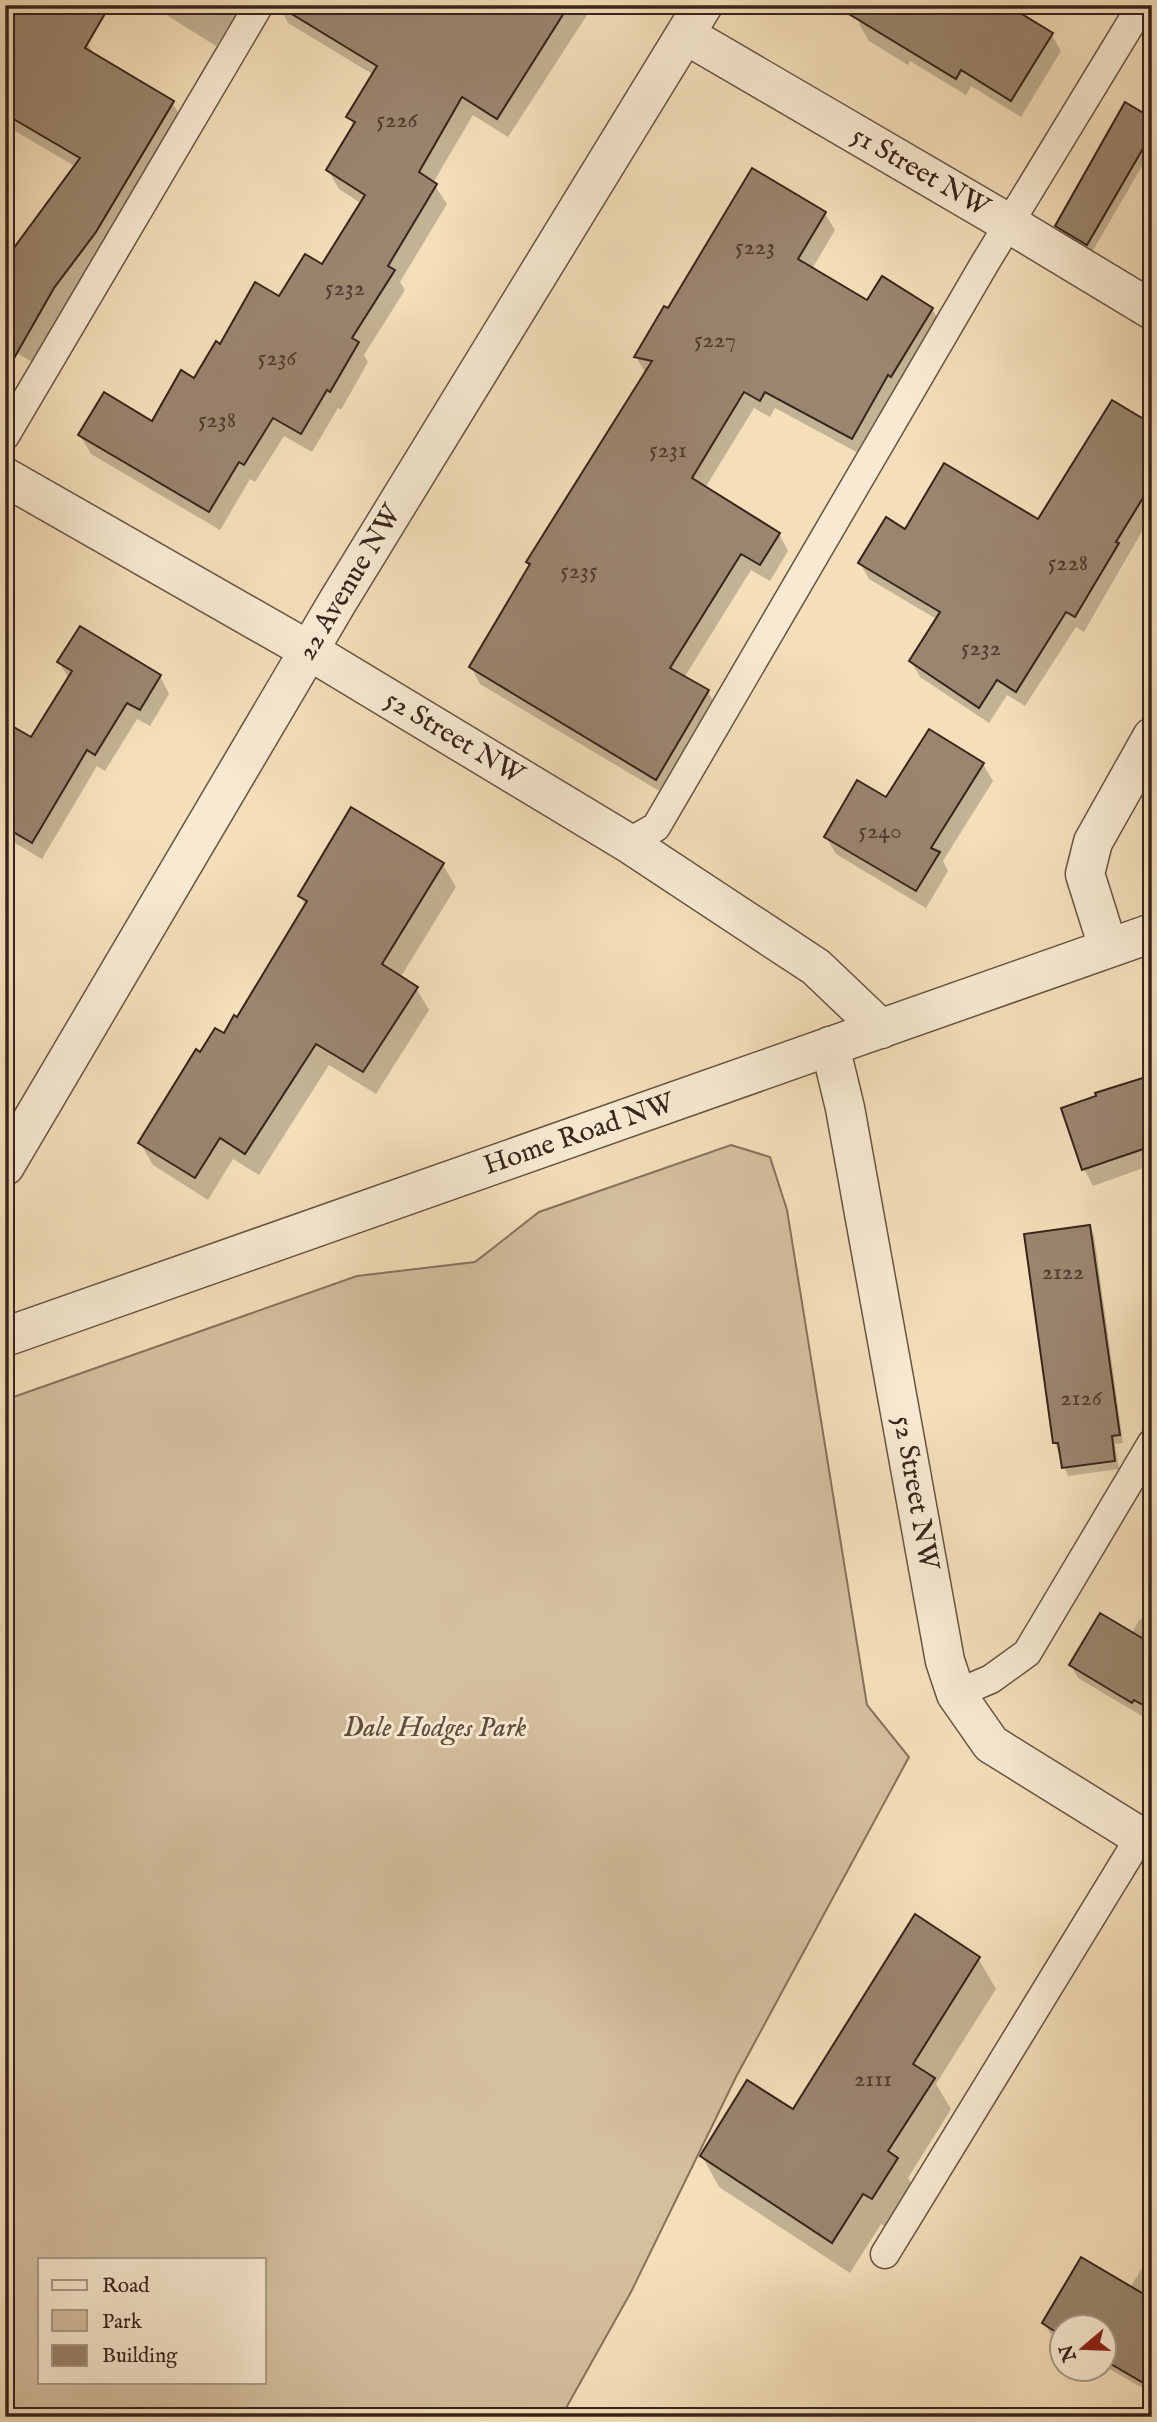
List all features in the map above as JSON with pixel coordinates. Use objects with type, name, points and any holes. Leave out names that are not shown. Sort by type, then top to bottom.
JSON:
[{"type":"street","name":"51 Street NW","points":[[695,20],[1009,223],[1152,310]]},
{"type":"street","name":"22 Avenue NW","points":[[5,1166],[308,650],[695,20]]},
{"type":"street","name":"52 Street NW","points":[[5,477],[308,650],[628,843],[816,967],[881,1029]]},
{"type":"street","points":[[1108,947],[1085,874],[1093,842],[1152,737]]},
{"type":"street","name":"Home Road NW","points":[[5,1337],[1152,933]]},
{"type":"street","name":"52 Street NW","points":[[830,1045],[843,1100],[945,1661],[956,1694],[991,1744],[1146,1840]]},
{"type":"lane","points":[[5,436],[259,5]]},
{"type":"lane","points":[[628,843],[656,827],[1009,223],[1142,5]]},
{"type":"lane","points":[[956,1694],[991,1679],[1027,1653],[1152,1443]]},
{"type":"lane","points":[[886,2254],[1146,1840]]},
{"type":"green space","name":"Dale Hodges Park","points":[[731,1145],[770,1157],[787,1210],[867,1705],[909,1757],[736,2077],[631,2292],[561,2417],[5,2417],[5,1400],[357,1276],[475,1262],[539,1212]]},
{"type":"building","points":[[5,5],[110,5],[85,48],[174,101],[96,232],[54,288],[5,374],[5,260],[80,158],[5,114]]},
{"type":"building","points":[[277,5],[569,5],[497,119],[462,97],[419,172],[437,184],[388,266],[395,270],[352,338],[359,342],[330,392],[327,390],[301,434],[273,418],[244,465],[239,462],[209,512],[78,435],[104,392],[152,421],[181,370],[194,378],[216,341],[220,344],[255,282],[279,296],[305,254],[322,264],[365,195],[326,170],[355,122],[346,117],[377,66]]},
{"type":"building","points":[[834,5],[1007,5],[1053,33],[1011,101],[961,70],[956,79]]},
{"type":"building","points":[[1125,102],[1152,118],[1152,133],[1087,245],[1055,226]]},
{"type":"building","points":[[752,168],[826,212],[798,259],[867,300],[882,276],[933,308],[891,377],[888,375],[852,439],[765,392],[760,401],[744,392],[692,478],[780,533],[760,565],[741,554],[670,668],[709,690],[656,780],[469,667],[530,564],[526,562],[652,361],[634,357],[664,306],[668,308]]},
{"type":"building","points":[[1112,400],[1152,424],[1152,483],[1075,617],[1066,612],[1016,692],[997,680],[979,708],[909,661],[940,612],[858,563],[886,517],[905,529],[944,463],[1038,519]]},
{"type":"building","points":[[80,626],[161,675],[140,710],[127,703],[95,755],[87,750],[32,843],[5,827],[5,722],[31,737],[72,671],[57,662]]},
{"type":"building","points":[[929,729],[984,763],[931,848],[940,852],[916,891],[824,837],[857,780],[886,797]]},
{"type":"building","points":[[351,807],[444,863],[382,964],[418,987],[363,1072],[316,1044],[245,1154],[220,1138],[195,1178],[138,1143],[196,1049],[200,1052],[215,1028],[224,1033],[234,1015],[237,1017],[307,901],[298,896]]},
{"type":"building","points":[[1152,1075],[1152,1146],[1082,1170],[1061,1108],[1096,1096],[1095,1093]]},
{"type":"building","points":[[1090,1225],[1120,1435],[1112,1436],[1115,1461],[1062,1468],[1058,1443],[1053,1443],[1024,1234]]},
{"type":"building","points":[[1100,1613],[1152,1644],[1152,1710],[1134,1700],[1132,1703],[1069,1665]]},
{"type":"building","points":[[915,1914],[980,1957],[913,2064],[935,2078],[888,2151],[898,2158],[872,2199],[863,2194],[832,2243],[700,2156],[747,2080],[793,2109]]},
{"type":"building","points":[[1081,2257],[1152,2299],[1152,2388],[1118,2368],[1118,2314],[1048,2314],[1048,2327],[1042,2323]]}]
